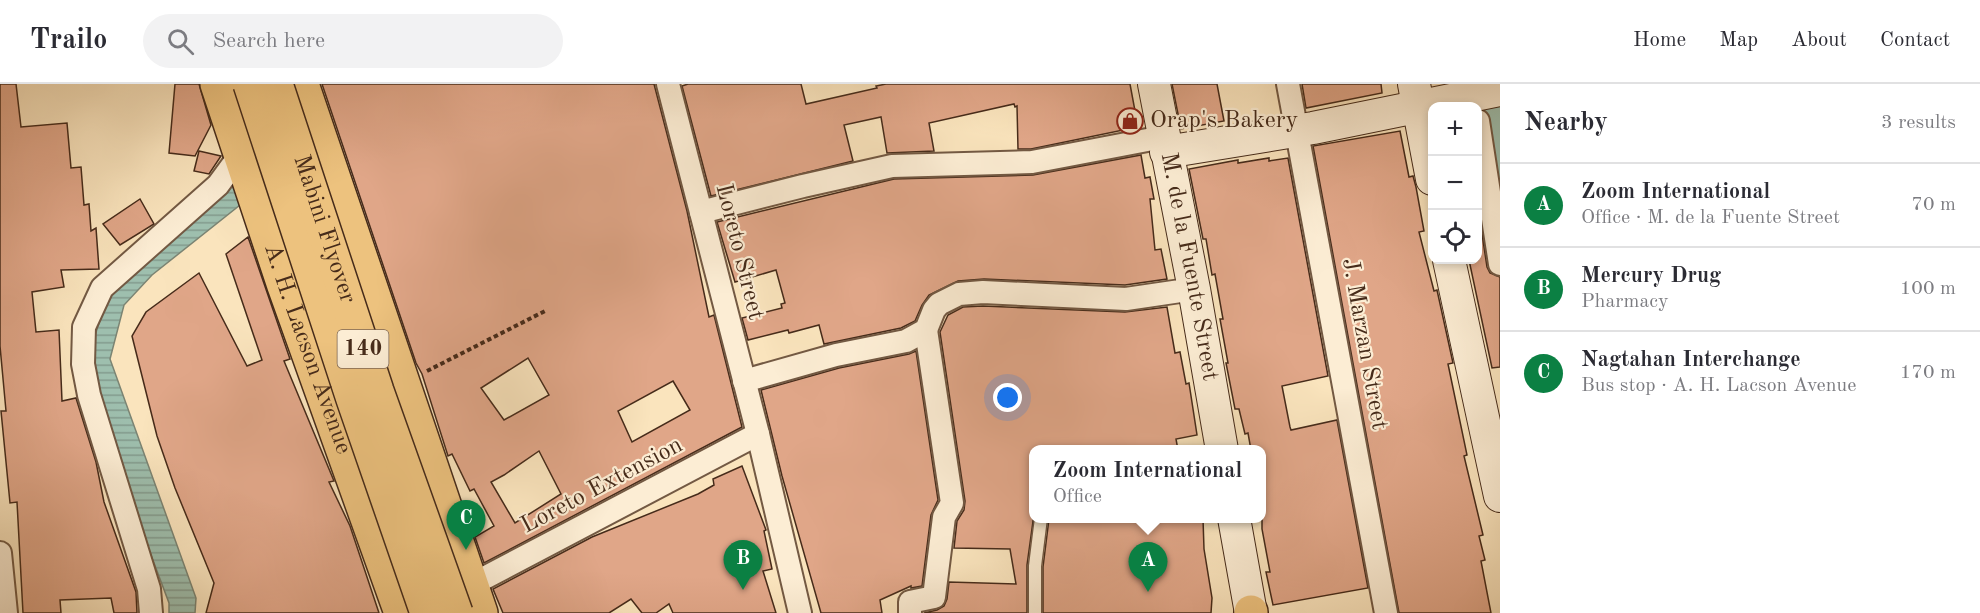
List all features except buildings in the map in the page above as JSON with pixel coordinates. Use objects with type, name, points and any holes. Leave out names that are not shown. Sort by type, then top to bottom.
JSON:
[{"type":"main road","name":"A. H. Lacson Avenue","points":[[217,84],[284,286],[401,613]]},
{"type":"main road","name":"Mabini Flyover","points":[[250,84],[357,410],[427,613]]},
{"type":"main road","name":"Mabini Flyover","points":[[276,84],[377,391],[469,604]]},
{"type":"main road","name":"140","points":[[302,84],[434,476],[469,604]]},
{"type":"main road","points":[[284,286],[362,262]]},
{"type":"main road","points":[[360,498],[434,476]]},
{"type":"street","name":"Loreto Street","points":[[668,84],[758,434],[800,613]]},
{"type":"street","name":"M. de la Fuente Street","points":[[1154,84],[1194,289],[1221,445]]},
{"type":"street","name":"J. Marzan Street","points":[[1288,84],[1386,613]]},
{"type":"street","points":[[701,213],[803,186],[892,166],[1032,162],[1165,144],[1297,131],[1417,95],[1479,102]]},
{"type":"street","points":[[1417,95],[1428,157]]},
{"type":"street","points":[[1482,125],[1500,264]]},
{"type":"street","points":[[151,613],[148,589],[88,395],[82,364],[84,327],[102,288],[218,185],[240,155]]},
{"type":"street","points":[[1450,264],[1500,496]]},
{"type":"street","points":[[910,613],[910,602],[934,597],[944,517],[952,504],[926,330],[939,304],[960,294],[983,292],[1126,299],[1194,289]]},
{"type":"street","points":[[744,381],[836,355],[906,341],[926,330]]},
{"type":"street","name":"Loreto Extension","points":[[469,604],[758,434]]},
{"type":"street","points":[[1235,523],[1251,613]]},
{"type":"street","points":[[0,553],[6,613]]},
{"type":"lane","points":[[1035,613],[1035,566],[1040,523]]},
{"type":"path","points":[[402,383],[545,311]]},
{"type":"shaded area","points":[[227,186],[234,188],[240,205],[152,275],[124,305],[110,359],[196,598],[195,613],[169,613],[169,603],[104,430],[90,351],[108,295]]},
{"type":"waterway","points":[[1492,84],[1490,107],[1496,192]]},
{"type":"place","name":"Orap's Bakery","points":[[1130,121]]},
{"type":"place","name":"Nagtahan Interchange","points":[[466,550]]},
{"type":"place","name":"Mercury Drug","points":[[743,590]]},
{"type":"place","name":"Zoom International","points":[[1148,592]]}]
